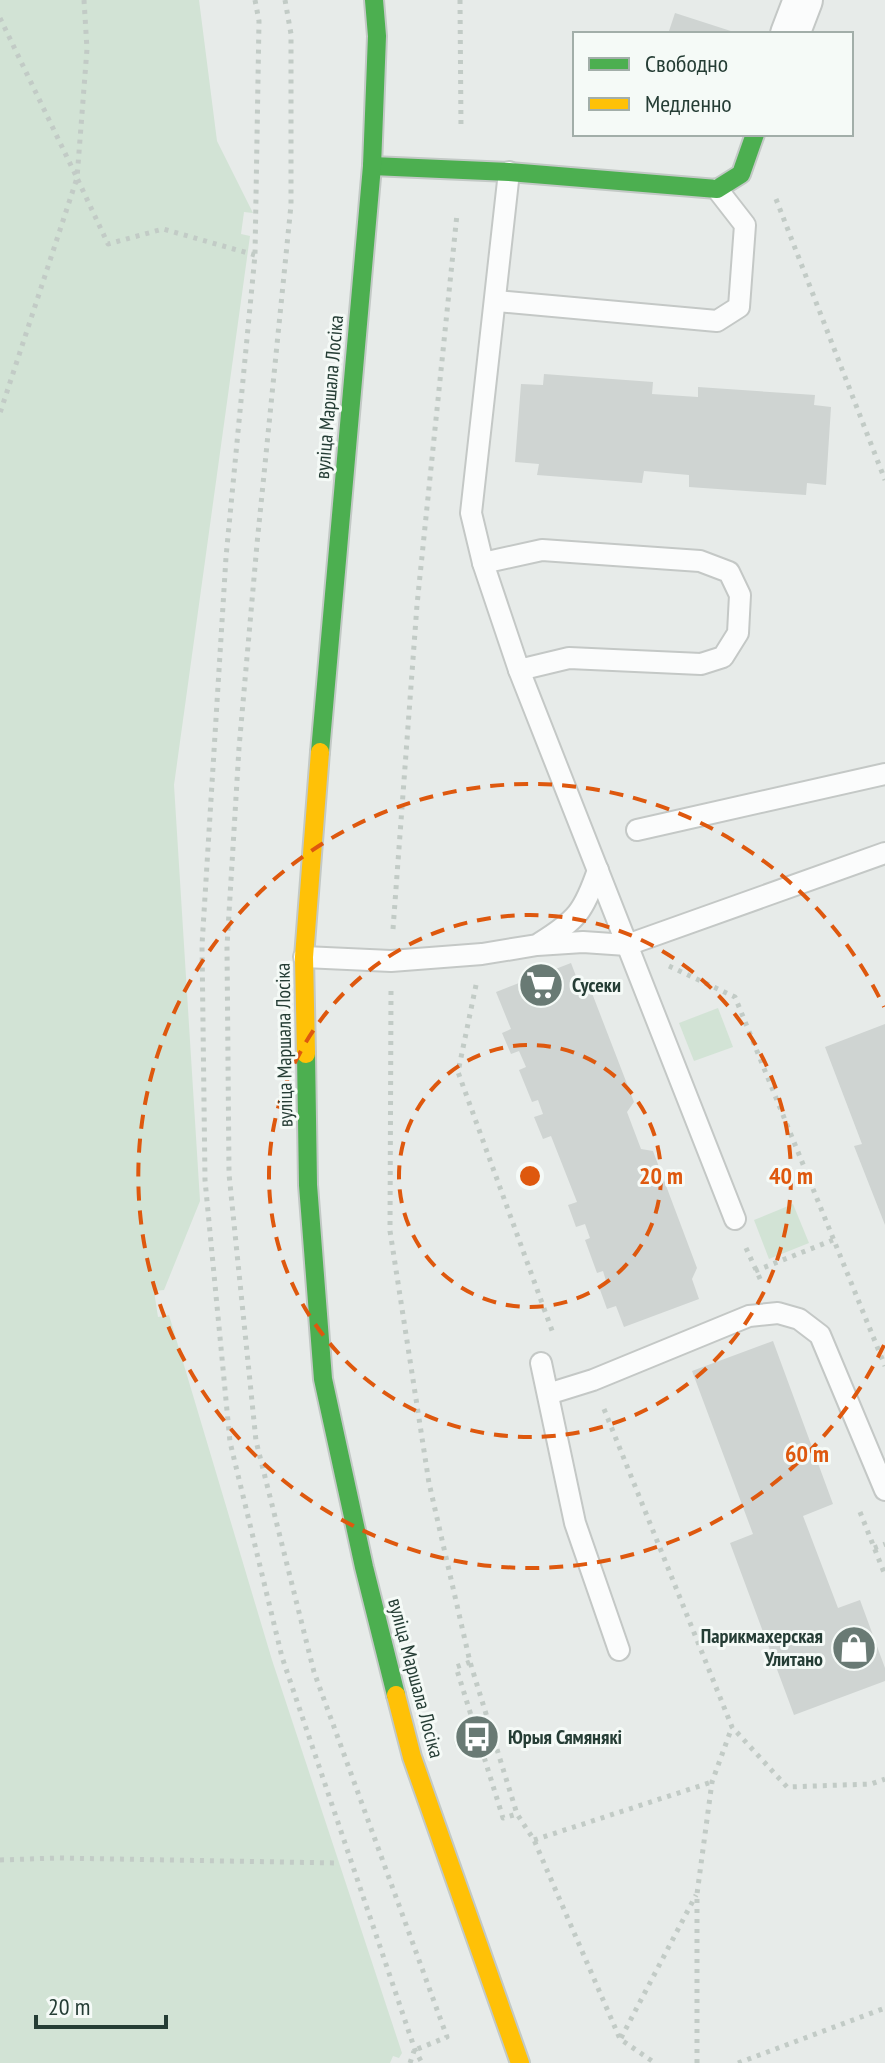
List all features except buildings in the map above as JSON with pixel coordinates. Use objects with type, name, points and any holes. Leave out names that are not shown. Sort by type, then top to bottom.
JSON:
[{"type":"main road","name":"вуліца Маршала Лосіка","points":[[374,0],[377,36],[372,166],[304,957],[308,1185],[323,1379],[364,1567],[412,1757],[520,2063]]},
{"type":"main road","points":[[372,166],[509,172],[717,189],[741,174],[754,136]]},
{"type":"lane","points":[[509,172],[471,513],[483,563],[519,670],[735,1219]]},
{"type":"lane","points":[[497,301],[717,321],[739,307],[745,225],[717,189]]},
{"type":"lane","points":[[483,563],[542,550],[700,561],[729,572],[740,595],[738,633],[723,657],[701,664],[569,658],[519,670]]},
{"type":"lane","points":[[637,830],[885,774]]},
{"type":"lane","points":[[304,957],[391,961],[482,954],[537,945],[583,942],[627,945],[885,853]]},
{"type":"lane","points":[[537,945],[571,924],[587,902],[598,870]]},
{"type":"lane","points":[[548,1394],[593,1380],[749,1316],[778,1313],[799,1319],[820,1335],[885,1490]]},
{"type":"lane","points":[[541,1363],[575,1523],[619,1650]]},
{"type":"path","points":[[0,413],[77,178],[87,49],[84,0]]},
{"type":"path","points":[[255,0],[259,21],[255,255],[226,557],[202,945],[205,1180],[230,1442],[282,1657],[422,2063]]},
{"type":"path","points":[[460,0],[462,169],[417,605],[391,961],[390,1231],[429,1483],[470,1662],[517,1814],[534,1840],[620,2039],[655,2063]]},
{"type":"path","points":[[0,18],[108,244],[163,229],[255,255]]},
{"type":"path","points":[[776,198],[885,480]]},
{"type":"path","points":[[627,945],[735,997],[885,1366]]},
{"type":"path","points":[[482,954],[458,1072],[554,1336],[593,1380],[732,1727],[787,1787],[871,1784],[885,1779]]},
{"type":"path","points":[[735,1219],[755,1271],[778,1313]]},
{"type":"path","points":[[755,1271],[833,1240]]},
{"type":"path","points":[[874,1548],[885,1544]]},
{"type":"path","points":[[470,1662],[456,1667],[477,1737],[503,1818],[517,1814]]},
{"type":"path","points":[[697,2063],[697,1894],[712,1782],[732,1727]]},
{"type":"path","points":[[534,1840],[712,1782]]},
{"type":"path","points":[[0,1860],[58,1858],[339,1863]]},
{"type":"path","points":[[620,2039],[697,1894]]},
{"type":"path","points":[[738,2063],[885,2008]]},
{"type":"path","points":[[410,2063],[415,2050],[447,2037]]},
{"type":"green space","points":[[0,0],[199,0],[217,141],[253,213],[244,212],[241,234],[250,236],[174,785],[200,1201],[164,1290],[154,1291],[158,1317],[169,1315],[272,1660],[402,2053],[399,2058],[393,2056],[390,2063],[0,2063]]},
{"type":"green space","points":[[718,1008],[733,1047],[694,1061],[679,1023]]},
{"type":"green space","points":[[793,1204],[809,1243],[769,1259],[754,1220]]},
{"type":"traffic: fast","points":[[320,752],[372,166],[377,36],[374,0]]},
{"type":"traffic: fast","points":[[372,166],[509,172],[717,189],[741,174],[754,136]]},
{"type":"traffic: fast","points":[[306,1054],[308,1185],[323,1379],[396,1695]]},
{"type":"traffic: slow","points":[[306,1054],[304,957],[320,752]]},
{"type":"traffic: slow","points":[[396,1695],[412,1757],[520,2063]]},
{"type":"place","name":"Сусеки","points":[[541,985]]},
{"type":"place","name":"Парикмахерская Улитано","points":[[854,1648]]},
{"type":"place","name":"Юрыя Сямянякі","points":[[477,1737]]}]
